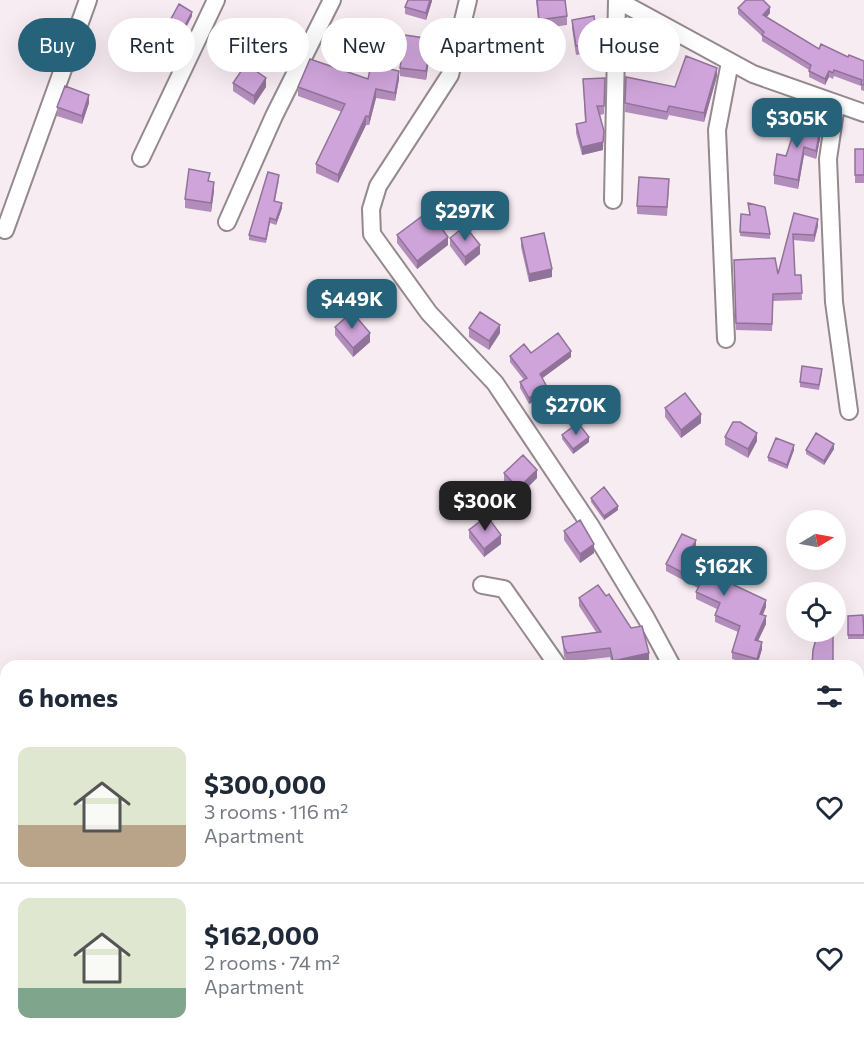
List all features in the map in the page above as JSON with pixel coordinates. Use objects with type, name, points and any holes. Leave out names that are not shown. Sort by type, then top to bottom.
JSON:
[{"type":"street","points":[[5,230],[88,0]]},
{"type":"street","points":[[141,158],[216,0]]},
{"type":"street","points":[[227,222],[274,116],[332,0]]},
{"type":"street","points":[[468,0],[450,75],[378,186],[371,209],[372,234],[429,313],[495,383],[590,525],[669,660]]},
{"type":"street","points":[[613,200],[617,0],[753,74],[864,113]]},
{"type":"street","points":[[726,339],[717,130],[730,62]]},
{"type":"street","points":[[836,104],[828,159],[834,302],[849,411]]},
{"type":"street","points":[[482,585],[504,589],[554,660]]},
{"type":"building","points":[[408,0],[430,0],[426,13],[405,7]]},
{"type":"building","points":[[537,0],[565,0],[567,16],[539,18]]},
{"type":"building","points":[[746,0],[763,0],[770,7],[763,15],[819,49],[821,44],[848,57],[849,55],[864,61],[864,85],[861,84],[862,80],[834,70],[833,73],[829,71],[825,79],[809,71],[811,65],[762,35],[764,32],[738,8]]},
{"type":"building","points":[[179,4],[192,12],[189,18],[171,18]]},
{"type":"building","points":[[578,19],[578,46],[576,46],[572,20]]},
{"type":"building","points":[[407,35],[419,37],[419,70],[407,69]]},
{"type":"building","points":[[686,56],[717,68],[704,113],[669,106],[667,112],[625,103],[626,77],[675,87]]},
{"type":"building","points":[[310,59],[321,63],[321,72],[348,72],[368,79],[370,72],[399,72],[395,93],[376,89],[369,117],[366,116],[338,175],[316,164],[345,104],[298,87],[304,72],[309,72]]},
{"type":"building","points":[[241,72],[257,72],[266,78],[254,96],[233,83]]},
{"type":"building","points":[[605,78],[604,106],[597,106],[604,131],[603,142],[582,147],[576,124],[586,122],[583,79]]},
{"type":"building","points":[[65,86],[89,95],[82,116],[57,107]]},
{"type":"building","points":[[800,113],[810,115],[808,126],[820,130],[816,151],[804,147],[798,180],[774,175],[777,154],[786,156]]},
{"type":"building","points":[[855,149],[864,149],[864,175],[855,175]]},
{"type":"building","points":[[189,169],[210,173],[208,181],[214,182],[211,203],[185,199]]},
{"type":"building","points":[[268,172],[279,175],[274,201],[282,203],[276,220],[270,218],[266,239],[249,235]]},
{"type":"building","points":[[639,177],[669,179],[667,207],[637,206]]},
{"type":"building","points":[[748,203],[765,207],[770,234],[740,232],[741,214],[750,215]]},
{"type":"building","points":[[429,211],[448,237],[417,261],[397,235]]},
{"type":"building","points":[[794,213],[818,219],[814,235],[793,234],[795,275],[801,275],[802,293],[773,294],[772,324],[736,323],[734,260],[775,258],[778,274]]},
{"type":"building","points":[[465,226],[480,245],[465,257],[450,238]]},
{"type":"building","points":[[544,233],[552,269],[529,274],[521,238]]},
{"type":"building","points":[[352,312],[370,333],[353,348],[335,327]]},
{"type":"building","points":[[480,312],[500,325],[489,341],[469,328]]},
{"type":"building","points":[[558,333],[571,351],[540,374],[547,387],[529,398],[520,382],[527,378],[510,356],[524,344],[531,353]]},
{"type":"building","points":[[802,366],[822,369],[819,385],[800,382]]},
{"type":"building","points":[[685,393],[701,414],[681,430],[665,408]]},
{"type":"building","points":[[733,422],[740,422],[757,433],[748,449],[725,437]]},
{"type":"building","points":[[578,423],[589,437],[573,449],[562,435]]},
{"type":"building","points":[[816,433],[834,444],[824,461],[806,450]]},
{"type":"building","points":[[776,438],[794,445],[787,465],[768,457]]},
{"type":"building","points":[[523,455],[537,470],[518,488],[504,473]]},
{"type":"building","points":[[604,487],[618,506],[604,516],[591,498]]},
{"type":"building","points":[[487,516],[501,535],[484,549],[469,530]]},
{"type":"building","points":[[580,520],[594,544],[580,554],[564,531]]},
{"type":"building","points":[[682,534],[696,540],[688,554],[723,571],[719,578],[766,600],[760,614],[766,616],[755,640],[762,642],[757,659],[732,652],[740,626],[715,615],[720,603],[696,592],[701,582],[666,564]]},
{"type":"building","points":[[598,585],[606,596],[609,594],[631,628],[642,626],[649,653],[613,660],[610,648],[567,653],[562,637],[601,632],[579,598]]},
{"type":"building","points":[[863,615],[864,635],[848,635],[848,616]]},
{"type":"building","points":[[815,642],[833,642],[833,660],[812,660]]}]
